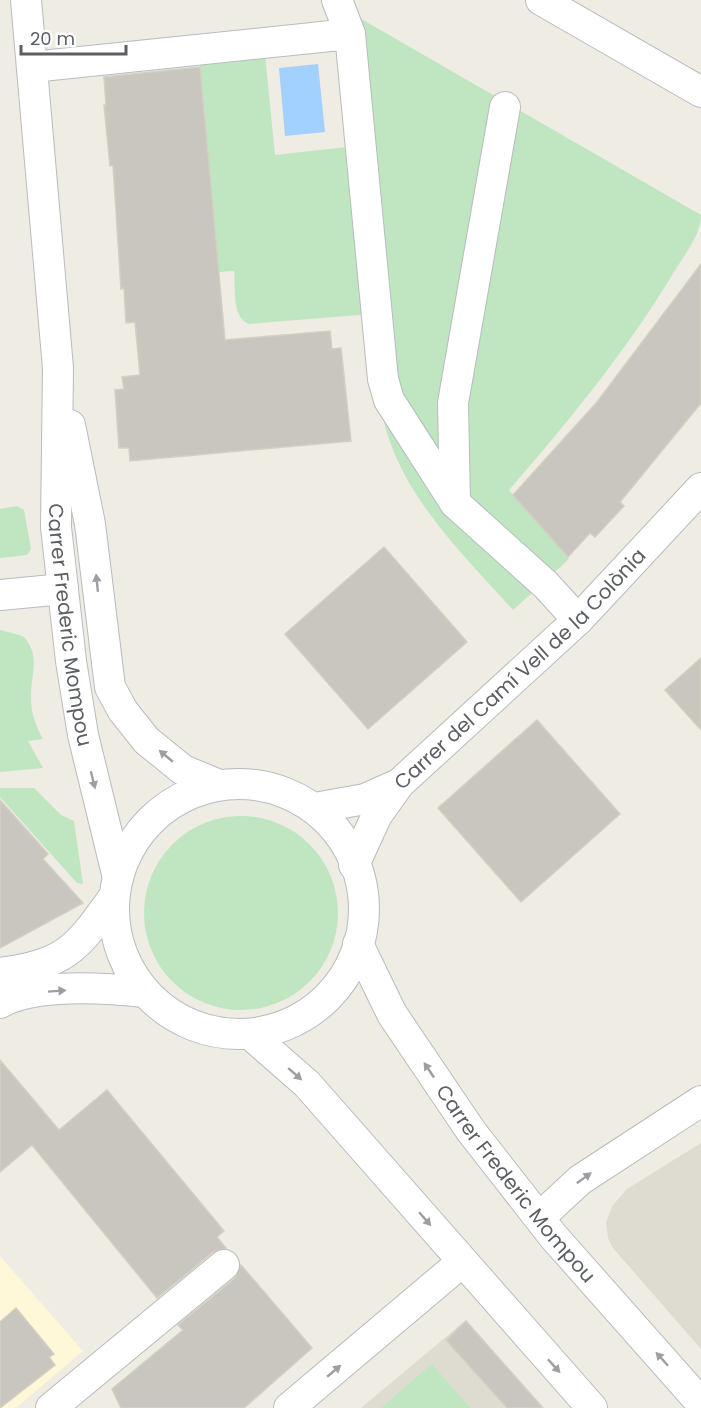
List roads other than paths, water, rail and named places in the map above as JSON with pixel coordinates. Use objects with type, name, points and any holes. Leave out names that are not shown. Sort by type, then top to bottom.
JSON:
[{"type":"street","name":"Carrer Frederic Mompou","points":[[26,0],[58,368],[56,527],[71,661],[88,763],[116,888],[123,952],[131,973],[144,992]]},
{"type":"street","points":[[337,0],[350,34],[383,379],[389,400],[455,503],[546,585],[578,620]]},
{"type":"street","points":[[541,0],[701,92]]},
{"type":"street","points":[[32,67],[350,34]]},
{"type":"street","points":[[455,503],[453,403],[506,107]]},
{"type":"street","name":"Carrer Frederic Mompou","points":[[58,368],[90,524],[110,687],[123,711],[147,741],[183,770],[218,784]]},
{"type":"street","name":"Carrer del Camí Vell de la Colònia","points":[[315,808],[365,799],[399,784],[578,620],[701,488]]},
{"type":"street","points":[[0,595],[63,589]]},
{"type":"street","points":[[0,973],[36,968],[61,956],[86,935],[116,888],[138,833],[159,811],[196,789],[218,784],[274,789],[315,808],[342,838],[360,877],[363,901],[358,944],[345,976],[326,1002],[299,1021],[273,1032],[251,1035],[222,1034],[196,1027],[144,992],[101,987],[44,992],[7,999],[0,1003]]},
{"type":"street","points":[[354,865],[377,815],[399,784]]},
{"type":"street","name":"Carrer Frederic Mompou","points":[[358,944],[392,1014],[471,1131],[553,1236],[701,1403]]},
{"type":"street","points":[[251,1035],[307,1084],[592,1408]]},
{"type":"street","points":[[540,1217],[580,1180],[701,1101]]},
{"type":"street","points":[[289,1408],[462,1262]]},
{"type":"street","points":[[51,1408],[224,1265]]},
{"type":"water","points":[[318,64],[325,132],[285,136],[279,68]]}]
